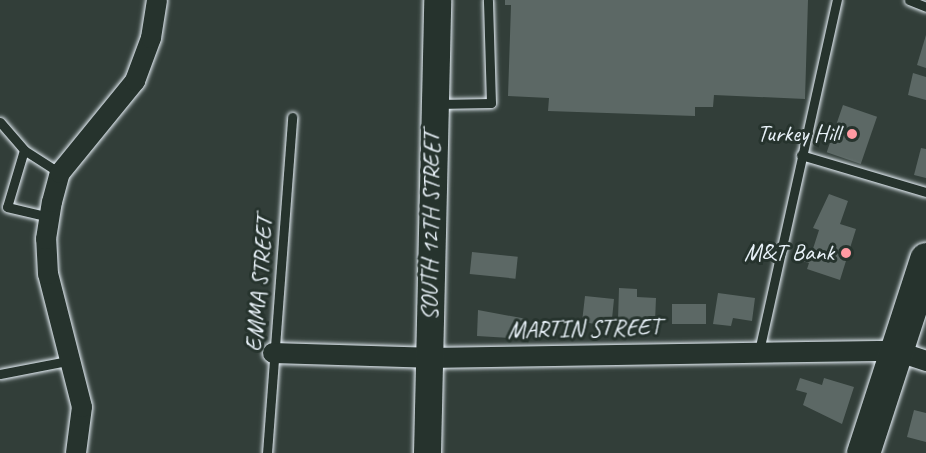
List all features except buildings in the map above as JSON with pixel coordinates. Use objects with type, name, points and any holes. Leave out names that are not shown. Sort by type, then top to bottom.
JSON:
[{"type":"highway","points":[[863,453],[911,356],[926,259]]},
{"type":"main road","name":"SOUTH 12TH STREET","points":[[427,453],[437,0]]},
{"type":"street","points":[[76,453],[82,407],[72,360],[48,274],[49,217],[60,173],[135,81],[151,38],[156,0]]},
{"type":"street","name":"MARTIN STREET","points":[[273,353],[428,358],[759,351],[911,356]]},
{"type":"lane","points":[[434,104],[491,103],[488,0]]},
{"type":"lane","points":[[759,351],[837,0]]},
{"type":"lane","points":[[909,0],[926,7]]},
{"type":"lane","name":"EMMA STREET","points":[[267,453],[292,117]]},
{"type":"lane","points":[[0,123],[24,150],[60,173]]},
{"type":"lane","points":[[24,150],[8,207],[49,217]]},
{"type":"lane","points":[[801,155],[926,192]]},
{"type":"lane","points":[[0,374],[72,360]]},
{"type":"place","name":"Turkey Hill","points":[[852,134]]},
{"type":"place","name":"M&T Bank","points":[[846,253]]}]
